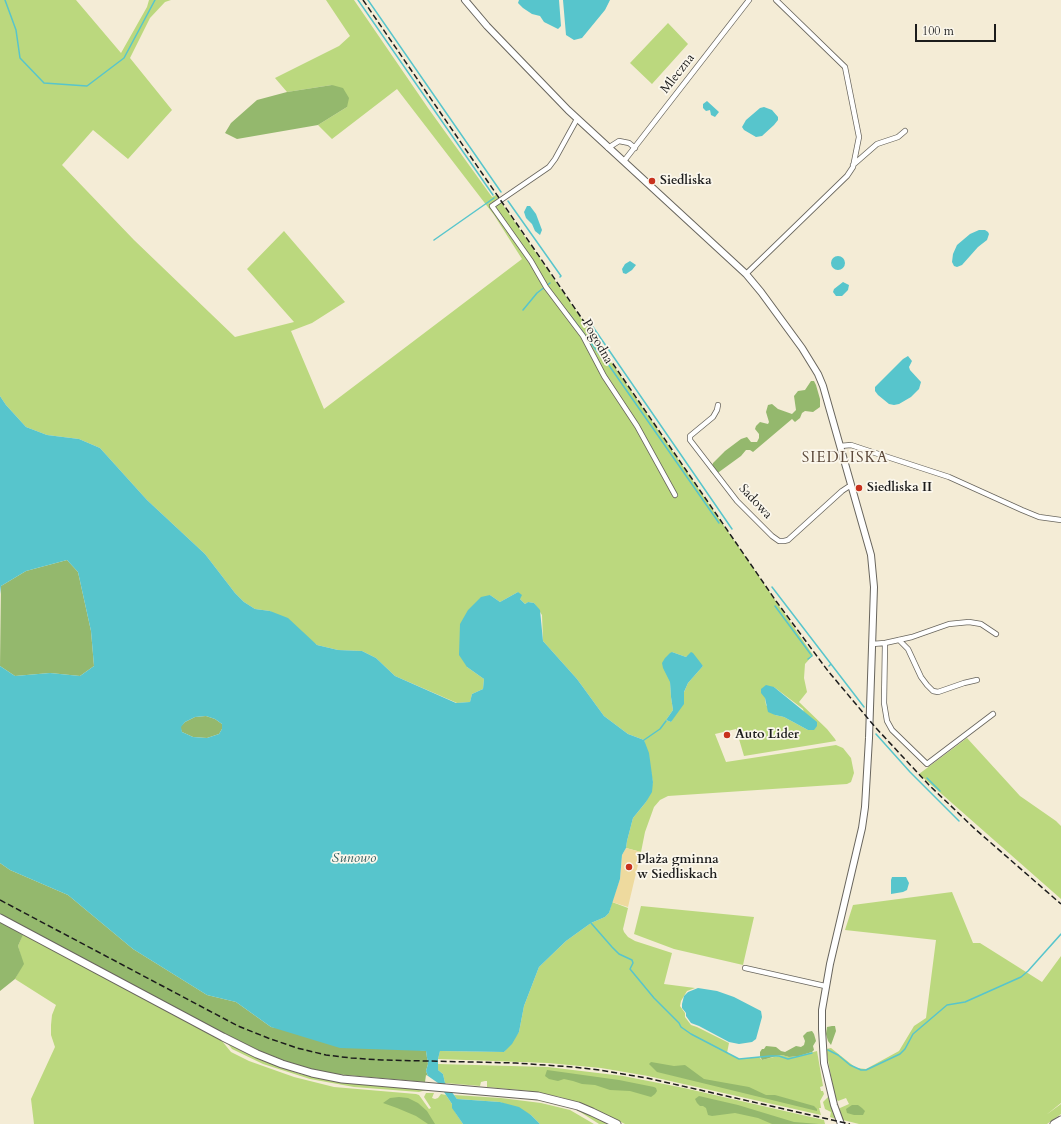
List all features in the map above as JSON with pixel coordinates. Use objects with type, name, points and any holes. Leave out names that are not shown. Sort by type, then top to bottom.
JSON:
[{"type":"main road","points":[[465,0],[487,26],[550,92],[608,148],[746,274],[791,332],[818,374],[826,397],[872,562],[874,595],[865,807],[862,828],[825,986],[822,1010],[823,1052],[829,1087],[841,1124]]},
{"type":"main road","points":[[0,918],[223,1037],[271,1060],[306,1072],[342,1079],[524,1094],[553,1099],[592,1112],[617,1124]]},
{"type":"main road","points":[[1054,1124],[1061,1120]]},
{"type":"street","name":"Mleczna","points":[[624,161],[749,0]]},
{"type":"street","points":[[746,274],[847,176],[853,165],[859,137],[845,68],[776,0]]},
{"type":"street","name":"Pogodna","points":[[578,119],[555,160],[549,166],[492,206],[531,261],[546,287],[582,336],[604,376],[637,426],[675,495]]},
{"type":"street","points":[[853,165],[877,144],[898,137],[905,131]]},
{"type":"street","points":[[608,148],[619,141],[629,143],[634,148]]},
{"type":"street","name":"Sadowa","points":[[718,405],[713,417],[690,436],[690,440],[737,501],[772,536],[779,541],[788,540],[842,491],[848,487],[852,487]]},
{"type":"street","points":[[840,446],[850,445],[863,448],[949,477],[1022,510],[1039,516],[1061,520]]},
{"type":"street","points":[[872,644],[885,643],[912,637],[949,624],[969,622],[982,624],[996,634]]},
{"type":"street","points":[[899,640],[908,649],[921,677],[933,691],[938,692],[977,680]]},
{"type":"street","points":[[885,643],[884,703],[887,721],[892,730],[927,764],[993,714]]},
{"type":"street","points":[[745,968],[825,986]]},
{"type":"green space","points":[[0,0],[76,0],[121,53],[147,7],[149,0],[171,0],[165,2],[150,18],[130,58],[172,110],[128,159],[93,130],[62,165],[134,240],[235,337],[294,322],[247,269],[284,231],[345,302],[312,323],[291,331],[324,409],[522,259],[494,215],[397,89],[332,139],[318,125],[347,107],[332,85],[287,92],[275,78],[339,46],[350,36],[326,0],[354,0],[428,108],[492,197],[496,195],[813,655],[805,664],[804,678],[807,692],[799,702],[827,729],[836,741],[744,756],[736,729],[715,734],[726,762],[836,745],[843,748],[851,758],[854,773],[851,782],[847,784],[668,796],[660,800],[654,807],[645,832],[641,852],[626,848],[633,818],[646,802],[653,782],[644,740],[628,734],[604,716],[577,679],[543,641],[542,615],[534,603],[528,602],[525,604],[520,599],[518,592],[500,602],[490,595],[467,667],[484,679],[483,689],[472,694],[470,702],[457,703],[395,676],[376,658],[362,651],[338,650],[317,645],[270,611],[255,609],[244,602],[235,593],[205,554],[147,500],[100,448],[79,439],[47,435],[26,427],[0,396]],"holes":[[[672,652],[686,657],[688,656],[703,666],[688,683],[671,722],[666,720],[673,710],[670,682]],[[774,687],[803,709],[808,730],[784,717],[775,715],[766,705],[765,698]]]},
{"type":"green space","points":[[668,23],[688,44],[652,84],[630,63]]},
{"type":"green space","points":[[332,85],[343,88],[349,98],[347,107],[318,125],[237,139],[225,133],[231,123],[257,100],[287,92]]},
{"type":"green space","points":[[811,381],[814,381],[816,385],[820,399],[820,407],[813,412],[805,411],[795,422],[792,419],[753,452],[746,450],[741,456],[719,472],[713,474],[710,471],[713,463],[725,451],[741,439],[747,437],[751,442],[757,442],[759,434],[755,429],[756,426],[760,422],[768,424],[769,422],[766,412],[768,405],[772,404],[778,409],[792,414],[796,410],[794,396],[798,391],[805,390]]},
{"type":"green space","points":[[67,560],[78,572],[91,631],[94,666],[80,676],[50,673],[15,676],[0,666],[1,586],[26,571]]},
{"type":"green space","points":[[206,716],[215,719],[222,724],[222,729],[219,734],[207,738],[193,737],[182,732],[180,727],[185,722],[195,717]]},
{"type":"green space","points":[[967,738],[1020,796],[1061,826],[1061,899],[919,774]]},
{"type":"green space","points":[[0,863],[10,870],[68,895],[133,949],[207,995],[236,1002],[271,1027],[426,1051],[428,1064],[426,1071],[428,1076],[426,1075],[425,1082],[335,1074],[295,1065],[264,1053],[231,1037],[26,928],[18,946],[24,964],[15,979],[0,991]]},
{"type":"green space","points":[[952,892],[973,943],[980,943],[1042,982],[1061,956],[1061,1103],[1046,1115],[1061,1104],[1061,1114],[1047,1124],[859,1124],[843,1120],[838,1110],[849,1104],[846,1098],[838,1101],[835,1098],[826,1049],[831,1048],[856,1068],[866,1069],[899,1051],[914,1026],[926,1018],[936,940],[845,930],[853,905]]},
{"type":"green space","points":[[612,902],[628,908],[623,929],[628,937],[635,941],[672,953],[664,984],[695,988],[687,991],[681,1001],[680,1006],[685,1013],[685,1017],[691,1025],[729,1043],[727,1053],[739,1059],[759,1057],[762,1060],[782,1055],[789,1057],[799,1056],[817,1051],[823,1086],[820,1087],[824,1094],[820,1101],[821,1108],[819,1108],[821,1115],[648,1076],[601,1068],[548,1063],[438,1059],[440,1051],[504,1052],[519,1032],[524,1006],[539,967],[566,941],[591,923],[605,917],[609,913]]},
{"type":"green space","points":[[641,906],[754,917],[743,965],[674,949],[634,934]]},
{"type":"green space","points":[[23,934],[222,1041],[231,1052],[249,1061],[294,1077],[334,1087],[416,1094],[419,1095],[429,1109],[431,1108],[424,1097],[426,1093],[434,1093],[432,1098],[435,1099],[441,1094],[446,1095],[463,1124],[34,1124],[31,1099],[55,1047],[51,1035],[51,1025],[52,1015],[56,1005],[15,979],[23,964],[18,946]]},
{"type":"green space","points":[[835,1026],[836,1031],[831,1045],[826,1034],[827,1027]]},
{"type":"green space","points":[[812,1031],[816,1041],[812,1052],[799,1056],[789,1057],[782,1055],[762,1060],[760,1052],[766,1046],[776,1047],[785,1052],[796,1046],[801,1047],[804,1045],[805,1041],[803,1036],[807,1032]]},
{"type":"green space","points":[[228,1044],[258,1059],[300,1074],[355,1084],[426,1090],[419,1092],[354,1087],[310,1079],[263,1064],[232,1049]]},
{"type":"green space","points":[[651,1062],[674,1066],[685,1065],[704,1079],[749,1087],[766,1095],[775,1095],[814,1106],[817,1111],[657,1072],[649,1064]]},
{"type":"green space","points":[[438,1064],[548,1067],[623,1076],[684,1088],[824,1120],[825,1124],[625,1124],[586,1105],[560,1097],[530,1091],[487,1087],[487,1081],[481,1082],[480,1086],[445,1083],[443,1074],[438,1070]]},
{"type":"green space","points":[[547,1070],[619,1080],[654,1087],[657,1091],[651,1097],[630,1091],[610,1090],[595,1085],[582,1084],[564,1079],[558,1081],[549,1079],[545,1076]]},
{"type":"green space","points":[[454,1095],[501,1098],[541,1103],[570,1110],[594,1124],[540,1124],[531,1115],[500,1102],[457,1099]]},
{"type":"green space","points":[[699,1096],[738,1105],[794,1122],[819,1124],[772,1124],[758,1118],[735,1113],[712,1116],[708,1115],[706,1108],[697,1103],[695,1099]]},
{"type":"green space","points":[[828,1097],[836,1119],[830,1117],[831,1112],[825,1109],[823,1102]]},
{"type":"green space","points":[[390,1098],[408,1098],[418,1103],[427,1111],[435,1124],[428,1124],[416,1116],[383,1103]]},
{"type":"green space","points":[[852,1105],[858,1105],[862,1108],[865,1111],[863,1115],[847,1113],[846,1109]]},
{"type":"green space","points":[[574,1108],[584,1112],[610,1124],[599,1124]]},
{"type":"sand","name":"Plaża gminna w Siedliskach","points":[[626,848],[641,852],[628,907],[612,902],[620,879],[622,855]]},
{"type":"water","points":[[519,0],[559,0],[561,26],[558,29],[544,22],[540,16],[532,14],[523,8],[518,3]]},
{"type":"water","points":[[563,0],[610,0],[605,10],[582,38],[574,40],[566,35]]},
{"type":"water","points":[[707,101],[719,112],[715,117],[711,115],[710,110],[706,111],[703,108],[703,104]]},
{"type":"water","points":[[764,107],[772,110],[778,117],[778,120],[762,136],[756,137],[744,130],[742,127],[746,120],[760,108]]},
{"type":"water","points":[[527,206],[530,206],[536,214],[542,230],[540,235],[535,231],[532,224],[526,218],[524,212]]},
{"type":"water","points":[[979,230],[985,230],[988,232],[989,234],[987,240],[978,247],[962,265],[957,267],[954,266],[952,262],[953,254],[957,245],[970,234]]},
{"type":"water","points":[[838,256],[843,258],[845,263],[843,268],[838,270],[833,268],[831,263],[833,258]]},
{"type":"water","points":[[630,261],[636,265],[626,274],[623,273],[622,269],[625,264]]},
{"type":"water","points":[[843,282],[849,285],[848,290],[842,296],[836,296],[833,292],[834,289]]},
{"type":"water","points":[[908,356],[912,361],[909,367],[910,370],[921,382],[919,389],[911,397],[899,404],[889,404],[878,395],[875,391],[875,387],[903,359]]},
{"type":"water","name":"Sunowo","points":[[0,396],[26,427],[47,435],[79,439],[100,448],[147,500],[205,554],[235,593],[244,602],[255,609],[270,611],[288,618],[317,645],[338,650],[362,651],[376,658],[395,676],[456,703],[470,702],[472,694],[483,689],[484,679],[467,667],[459,655],[460,624],[468,610],[481,597],[490,595],[500,602],[518,592],[522,595],[520,599],[525,604],[528,602],[534,603],[540,610],[543,641],[577,679],[604,716],[628,734],[644,740],[649,753],[653,782],[652,792],[633,818],[626,848],[622,855],[620,879],[609,913],[605,917],[591,923],[566,941],[539,967],[524,1006],[519,1032],[512,1044],[504,1052],[440,1051],[438,1070],[443,1074],[445,1083],[457,1099],[500,1102],[519,1107],[531,1115],[540,1124],[463,1124],[438,1083],[428,1076],[426,1071],[428,1064],[426,1051],[340,1048],[271,1027],[236,1002],[207,995],[133,949],[68,895],[10,870],[0,863],[0,666],[15,676],[50,673],[80,676],[94,666],[91,631],[78,572],[67,560],[26,571],[1,586],[0,594]],"holes":[[[206,716],[215,719],[222,724],[222,729],[219,734],[207,738],[193,737],[182,732],[181,727],[185,722],[195,717]]]},
{"type":"water","points":[[672,652],[686,657],[691,652],[703,666],[688,683],[684,692],[684,704],[671,722],[666,720],[673,710],[670,682],[662,663]]},
{"type":"water","points":[[766,685],[774,687],[817,722],[817,726],[814,730],[808,730],[784,717],[768,712],[765,698],[761,693],[761,689]]},
{"type":"water","points":[[892,877],[906,877],[909,883],[907,890],[891,894]]},
{"type":"water","points":[[698,988],[717,991],[734,997],[761,1011],[762,1017],[756,1039],[752,1042],[739,1044],[729,1042],[691,1023],[682,1008],[682,1004],[684,996],[688,992]]},
{"type":"waterway","points":[[5,0],[16,30],[20,58],[44,83],[87,86],[124,58],[155,0]]},
{"type":"waterway","points":[[358,0],[493,195]]},
{"type":"waterway","points":[[368,0],[501,192]]},
{"type":"waterway","points":[[434,240],[494,198]]},
{"type":"waterway","points":[[508,201],[561,276],[560,277]]},
{"type":"waterway","points":[[523,310],[537,293],[550,283]]},
{"type":"waterway","points":[[569,314],[608,364],[719,523]]},
{"type":"waterway","points":[[593,327],[732,529]]},
{"type":"waterway","points":[[772,587],[831,664]]},
{"type":"waterway","points":[[775,606],[812,656],[808,659]]},
{"type":"waterway","points":[[829,666],[831,664],[864,707]]},
{"type":"waterway","points":[[644,740],[660,729],[666,721]]},
{"type":"waterway","points":[[876,734],[910,772],[959,821]]},
{"type":"waterway","points":[[927,778],[940,791]]},
{"type":"waterway","points":[[591,923],[619,954],[632,960],[633,963],[630,969],[681,1027],[691,1034],[739,1059],[770,1056],[779,1056],[788,1059],[812,1053]]},
{"type":"waterway","points":[[828,1050],[838,1055],[850,1065],[861,1070],[866,1070],[900,1054],[905,1049],[913,1034],[947,1005],[965,1002],[1021,977],[1061,934]]},
{"type":"railway","points":[[363,0],[776,601],[828,671],[876,728],[929,785],[975,829],[1061,904]]},
{"type":"railway","points":[[0,900],[238,1026],[297,1048],[326,1055],[351,1058],[516,1063],[600,1070],[647,1078],[850,1124]]},
{"type":"place","name":"Siedliska","points":[[652,181]]},
{"type":"place","name":"Siedliska II","points":[[859,488]]},
{"type":"place","name":"Auto Lider","points":[[727,735]]},
{"type":"place","name":"Plaża gminna w Siedliskach","points":[[629,867]]},
{"type":"district","name":"SIEDLISKA","points":[[845,459]]}]
